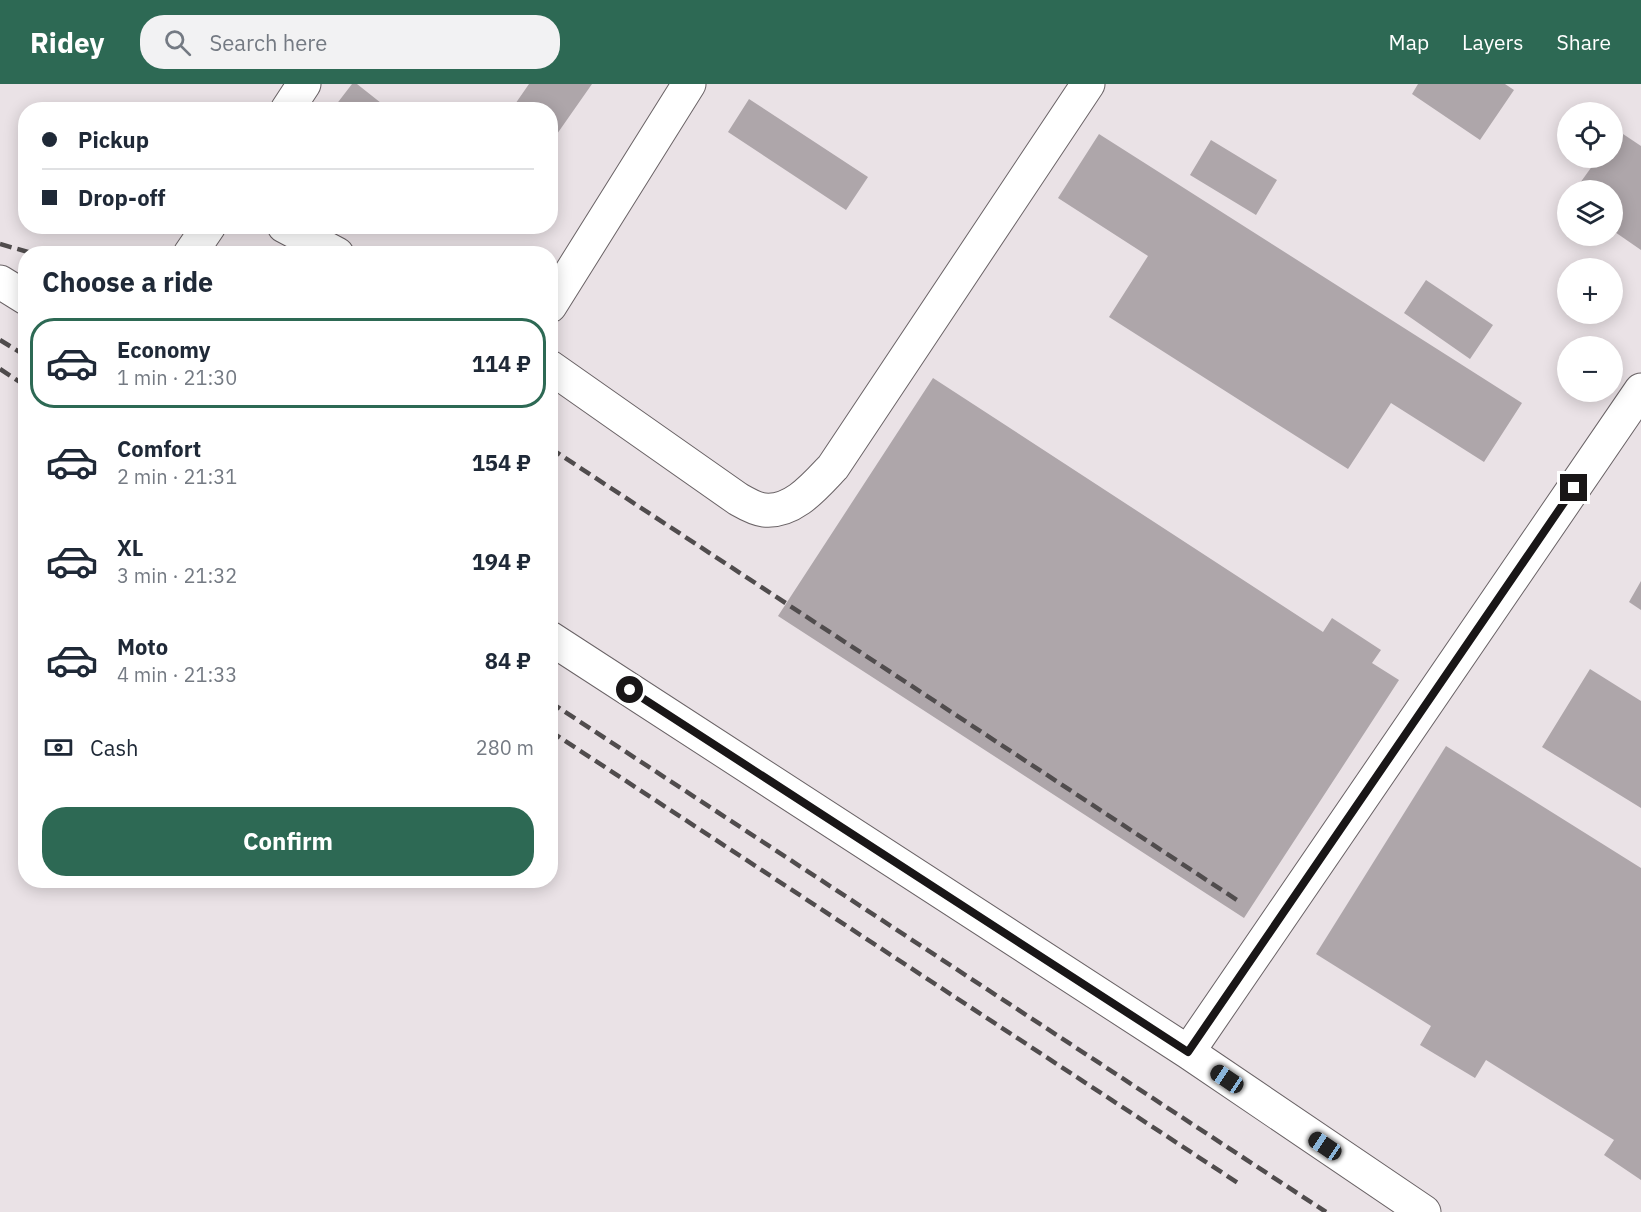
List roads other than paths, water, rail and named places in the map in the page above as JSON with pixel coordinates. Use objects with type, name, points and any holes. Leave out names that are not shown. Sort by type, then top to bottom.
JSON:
[{"type":"lane","points":[[292,102],[304,84]]},
{"type":"lane","points":[[558,293],[689,84]]},
{"type":"lane","points":[[558,373],[738,499],[763,510],[785,508],[811,491],[833,467],[1088,84]]},
{"type":"lane","points":[[299,234],[322,246]]},
{"type":"lane","points":[[0,282],[18,293]]},
{"type":"lane","points":[[1188,1052],[1641,390]]},
{"type":"lane","points":[[558,643],[1188,1052],[1424,1212]]},
{"type":"railway","points":[[0,244],[18,249]]},
{"type":"railway","points":[[0,340],[18,351]]},
{"type":"railway","points":[[0,369],[18,381]]},
{"type":"railway","points":[[558,453],[1237,900]]},
{"type":"railway","points":[[558,707],[1326,1212]]},
{"type":"railway","points":[[558,736],[1241,1185]]}]
